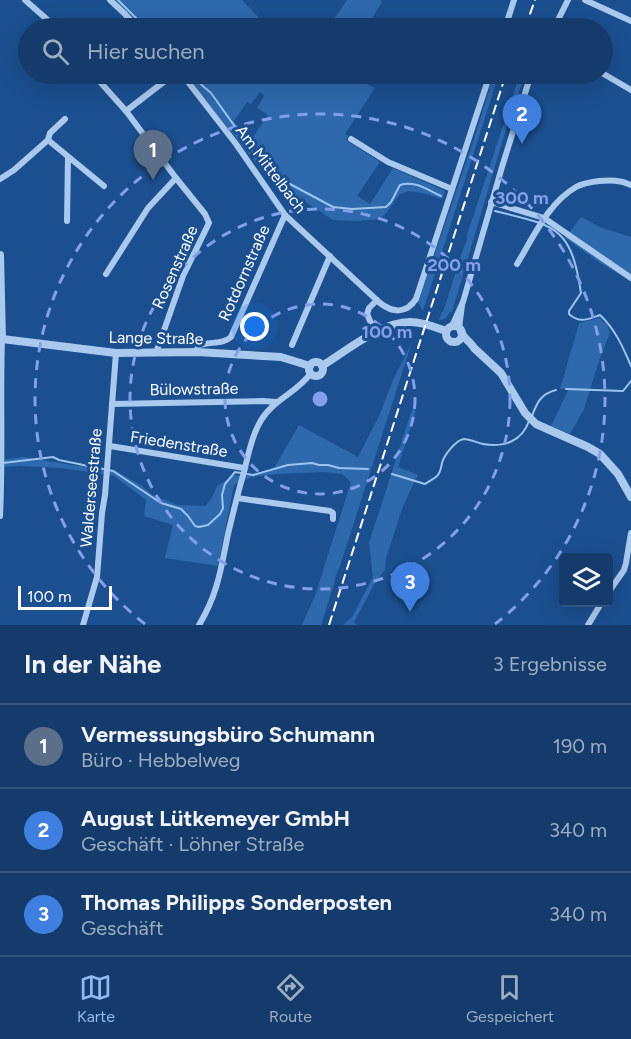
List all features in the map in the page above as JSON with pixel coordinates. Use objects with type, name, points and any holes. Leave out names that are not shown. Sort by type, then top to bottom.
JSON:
[{"type":"street","points":[[25,0],[45,18]]},
{"type":"street","points":[[111,0],[128,18]]},
{"type":"street","points":[[508,18],[514,0]]},
{"type":"street","points":[[559,18],[568,0]]},
{"type":"street","points":[[585,0],[631,21]]},
{"type":"street","points":[[613,79],[631,90]]},
{"type":"street","name":"Rosenstraße","points":[[102,84],[126,111],[206,214],[209,223],[183,276],[156,352]]},
{"type":"street","points":[[126,111],[162,84]]},
{"type":"street","name":"Am Mittelbach","points":[[190,84],[236,144],[285,215],[377,300]]},
{"type":"street","points":[[487,84],[414,303],[407,309],[396,311],[377,300],[369,308],[367,314],[375,332],[393,324],[410,322],[455,330],[501,373],[530,418],[600,454],[630,492]]},
{"type":"street","points":[[474,348],[448,339],[455,330],[491,202],[528,84]]},
{"type":"street","points":[[0,179],[14,170],[48,140],[50,133],[65,120]]},
{"type":"street","points":[[351,139],[388,162],[452,189]]},
{"type":"street","points":[[48,140],[104,186]]},
{"type":"street","points":[[67,221],[68,157]]},
{"type":"street","points":[[106,274],[148,208],[176,178]]},
{"type":"street","points":[[517,264],[543,221],[564,196],[577,186],[616,180],[631,185]]},
{"type":"street","points":[[491,202],[543,221],[631,278]]},
{"type":"street","name":"Rotdornstraße","points":[[197,352],[198,346],[227,341],[231,337],[285,215]]},
{"type":"street","points":[[292,345],[330,256]]},
{"type":"street","points":[[0,257],[2,467],[0,516]]},
{"type":"street","points":[[455,330],[461,337],[455,342]]},
{"type":"street","name":"Lange Straße","points":[[1,338],[116,352],[197,352],[281,357],[310,369],[313,362],[322,366],[375,332]]},
{"type":"street","name":"Walderseestraße","points":[[83,625],[97,577],[110,446],[116,352]]},
{"type":"street","points":[[199,625],[218,586],[238,494],[258,425],[265,413],[276,402],[301,384],[310,369]]},
{"type":"street","name":"Bülowstraße","points":[[112,404],[276,402]]},
{"type":"street","name":"Friedenstraße","points":[[110,446],[244,470]]},
{"type":"street","points":[[238,494],[330,511],[333,513],[333,519]]},
{"type":"street","points":[[613,587],[624,570],[631,533]]},
{"type":"street","points":[[588,625],[599,607]]},
{"type":"shaded area","points":[[112,0],[242,0],[259,18],[130,18]]},
{"type":"shaded area","points":[[347,0],[380,0],[382,2],[372,18],[335,18]]},
{"type":"shaded area","points":[[193,84],[367,84],[375,88],[345,134],[348,136],[346,140],[380,162],[357,196],[370,204],[393,168],[445,191],[442,199],[408,191],[399,195],[380,219],[333,220],[266,176]],"holes":[[[260,92],[264,96],[257,108],[268,115],[249,143],[234,121],[247,102],[251,104]]]},
{"type":"shaded area","points":[[491,84],[496,84],[423,311],[418,303]]},
{"type":"shaded area","points":[[517,84],[522,84],[452,312],[445,319],[439,320]]},
{"type":"shaded area","points":[[581,217],[600,227],[631,237],[631,281],[565,238]]},
{"type":"shaded area","points":[[599,318],[607,325],[610,333],[584,409],[570,434],[551,426],[569,389],[560,389],[579,323]]},
{"type":"shaded area","points":[[412,342],[321,625],[302,625],[316,593],[351,482],[342,474],[322,472],[276,474],[252,477],[234,485],[218,566],[165,558],[173,525],[144,516],[146,500],[114,476],[61,468],[0,467],[0,460],[23,457],[79,466],[85,464],[115,470],[142,486],[152,495],[178,505],[205,506],[217,486],[235,475],[245,476],[273,470],[299,425],[358,457]]},
{"type":"shaded area","points":[[412,409],[416,410],[398,467],[418,475],[403,506],[386,558],[385,570],[376,581],[354,622],[357,625],[343,625],[352,617],[373,577],[369,542]]},
{"type":"waterway","points":[[118,0],[136,18]]},
{"type":"waterway","points":[[201,84],[211,93],[261,163],[275,176],[333,207],[352,209],[386,207],[400,185],[405,184],[421,186],[441,196]]},
{"type":"waterway","points":[[495,211],[533,221],[557,232],[572,254],[581,293],[569,314],[580,320],[600,315],[622,345],[631,366]]},
{"type":"waterway","points":[[566,389],[623,391],[631,381]]},
{"type":"waterway","points":[[532,416],[540,399],[556,390]]},
{"type":"waterway","points":[[392,474],[425,484],[438,474],[445,456],[461,440],[466,439],[491,445],[505,444],[522,434],[529,421]]},
{"type":"waterway","points":[[3,463],[53,457],[113,471],[161,503],[181,509],[195,526],[199,527],[208,525],[220,514],[223,508],[222,495],[225,484],[235,472],[253,475],[288,465],[312,463],[339,468],[368,469]]},
{"type":"railway","points":[[529,18],[535,0]]},
{"type":"railway","points":[[329,625],[503,84]]},
{"type":"place","name":"August Lütkemeyer GmbH","points":[[522,144]]},
{"type":"place","name":"Vermessungsbüro Schumann","points":[[153,180]]},
{"type":"place","name":"Thomas Philipps Sonderposten","points":[[410,612]]}]
